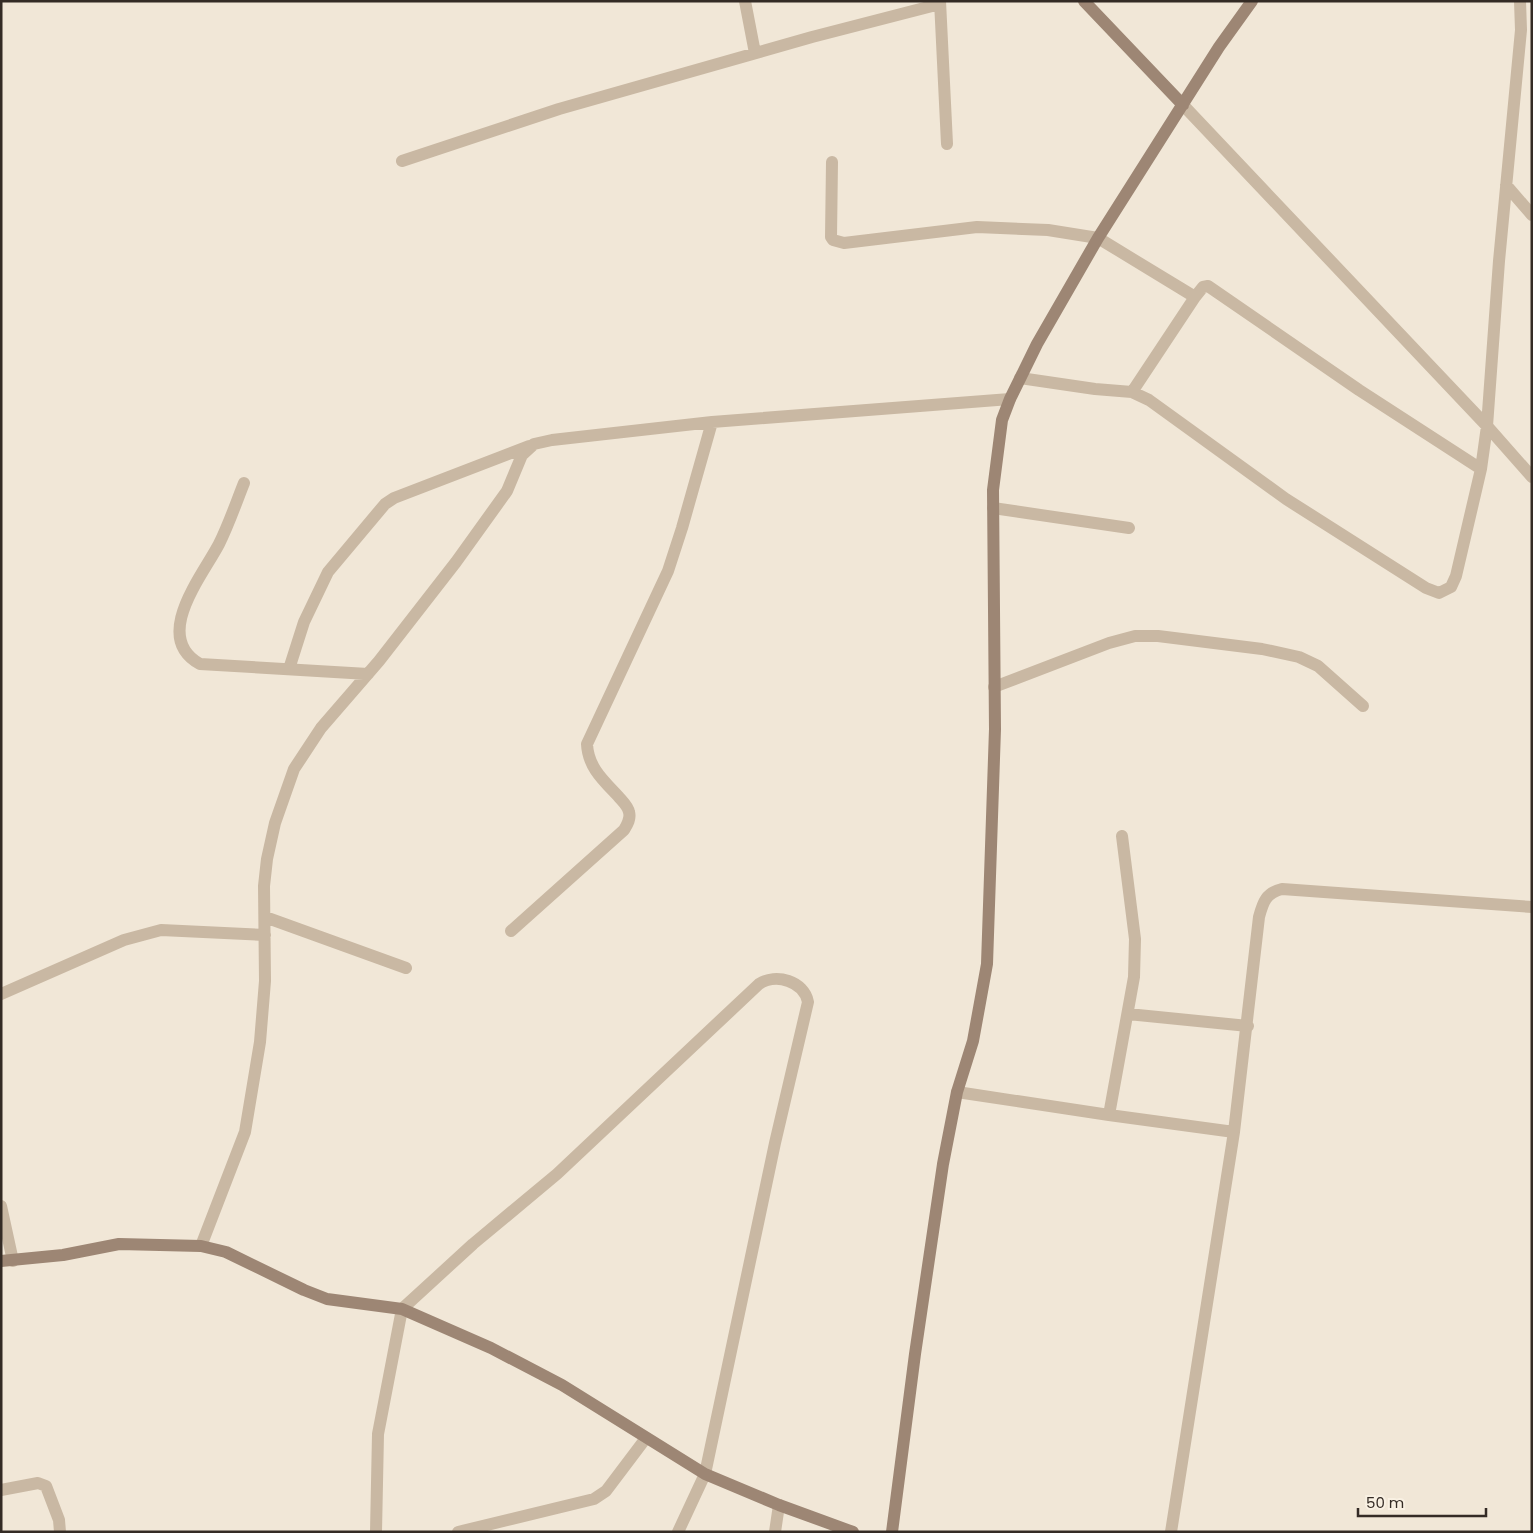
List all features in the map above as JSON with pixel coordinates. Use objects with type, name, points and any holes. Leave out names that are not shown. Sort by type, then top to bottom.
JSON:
[{"type":"main road","points":[[1084,1],[1183,105]]},
{"type":"main road","points":[[892,1532],[916,1344],[944,1164],[957,1092],[973,1041],[987,964],[992,869],[993,508],[998,439],[1010,399],[1020,378],[1037,344],[1098,238],[1219,47],[1252,1]]},
{"type":"main road","points":[[7,1261],[63,1255],[119,1244],[202,1246],[226,1252],[278,1279],[327,1299],[402,1309],[491,1348],[562,1385],[705,1474],[779,1505],[853,1532]]},
{"type":"street","points":[[744,1],[755,53]]},
{"type":"street","points":[[1020,378],[1095,389],[1132,392],[1149,400],[1286,498],[1426,588],[1439,593],[1451,586],[1456,576],[1481,469],[1487,426],[1506,185],[1526,30],[1520,1]]},
{"type":"street","points":[[402,161],[559,109],[940,3],[946,144]]},
{"type":"street","points":[[1183,105],[1487,426],[1532,477]]},
{"type":"street","points":[[832,162],[830,237],[838,242],[977,227],[1048,230],[1098,238],[1195,297]]},
{"type":"street","points":[[1506,185],[1532,215]]},
{"type":"street","points":[[1132,392],[1195,297],[1203,287],[1208,286],[1359,390],[1481,469]]},
{"type":"street","points":[[289,669],[304,622],[328,572],[384,504],[394,498],[534,444],[552,440],[712,422],[1010,399]]},
{"type":"street","points":[[511,931],[624,830],[629,821],[630,813],[625,804],[592,766],[588,756],[587,744],[668,571],[712,422]]},
{"type":"street","points":[[202,1246],[245,1132],[260,1042],[265,981],[267,859],[275,823],[294,769],[321,728],[368,674],[456,562],[506,491],[522,456],[534,444]]},
{"type":"street","points":[[244,483],[220,543],[186,599],[181,618],[181,640],[186,653],[200,664],[368,674]]},
{"type":"street","points":[[993,508],[1129,528]]},
{"type":"street","points":[[994,687],[1110,643],[1135,636],[1158,636],[1262,649],[1299,657],[1318,666],[1363,706]]},
{"type":"street","points":[[1109,1116],[1134,977],[1135,939],[1122,836]]},
{"type":"street","points":[[1172,1532],[1234,1132],[1248,1026],[1259,917],[1266,897],[1271,891],[1282,889],[1532,907]]},
{"type":"street","points":[[265,918],[406,968]]},
{"type":"street","points":[[1,994],[124,940],[162,930],[265,936]]},
{"type":"street","points":[[376,1532],[378,1434],[402,1309],[473,1244],[557,1174],[759,984],[770,979],[801,986],[806,993],[808,1002],[773,1153],[705,1474],[678,1532]]},
{"type":"street","points":[[1128,1014],[1248,1026]]},
{"type":"street","points":[[957,1092],[1109,1116],[1234,1132]]},
{"type":"street","points":[[1,1206],[7,1261]]},
{"type":"street","points":[[458,1532],[594,1498],[606,1491],[646,1438]]},
{"type":"street","points":[[1,1490],[38,1483],[46,1486],[59,1520],[60,1532]]},
{"type":"street","points":[[775,1532],[779,1505]]}]
